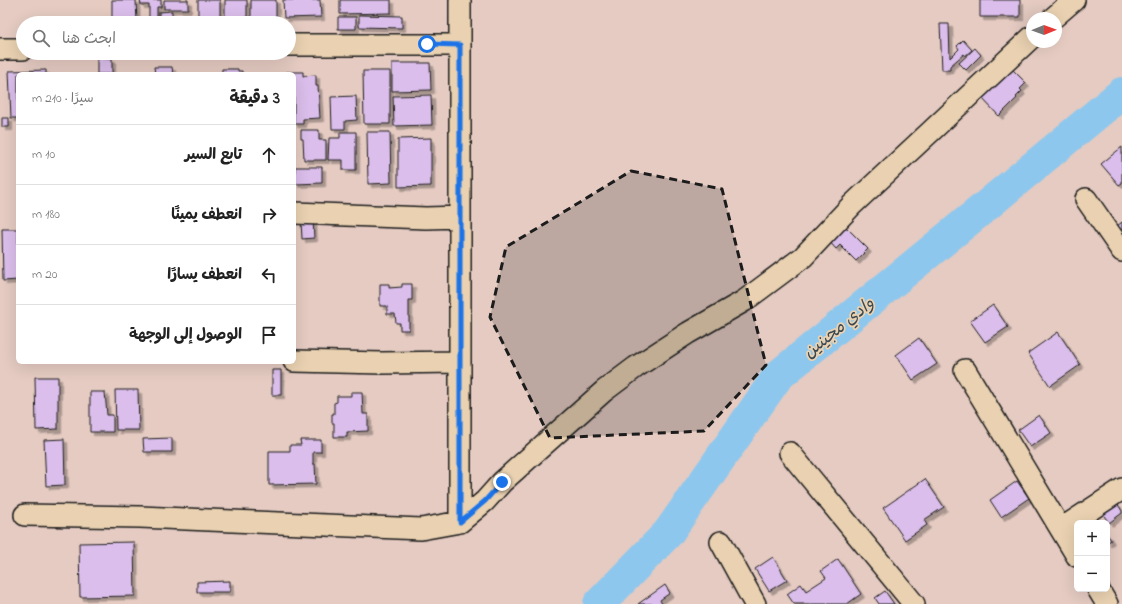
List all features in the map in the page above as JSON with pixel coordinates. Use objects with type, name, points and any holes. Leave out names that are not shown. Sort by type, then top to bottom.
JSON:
[{"type":"street","points":[[460,0],[460,522]]},
{"type":"street","points":[[1060,12],[1074,0]]},
{"type":"street","points":[[25,516],[140,517],[421,528],[460,522],[485,501],[502,482],[604,391],[636,367],[688,333],[744,301],[803,257],[852,205],[1026,44]]},
{"type":"street","points":[[296,45],[460,45]]},
{"type":"street","points":[[0,49],[16,49]]},
{"type":"street","points":[[1086,199],[1122,251]]},
{"type":"street","points":[[296,213],[418,218],[460,218]]},
{"type":"street","points":[[296,361],[382,363],[460,362]]},
{"type":"street","points":[[965,370],[1074,551]]},
{"type":"street","points":[[790,453],[914,604]]},
{"type":"street","points":[[1061,529],[1122,488]]},
{"type":"street","points":[[721,542],[753,603]]},
{"type":"street","points":[[1100,592],[1107,604]]},
{"type":"highlighted area","points":[[631,171],[722,189],[766,365],[704,431],[550,438],[490,317],[506,247]]},
{"type":"building","points":[[112,0],[136,0],[137,16],[112,16]]},
{"type":"building","points":[[140,0],[161,0],[161,7],[157,7],[157,16],[149,16],[149,5],[141,5]]},
{"type":"building","points":[[164,0],[188,0],[188,9],[164,9]]},
{"type":"building","points":[[198,0],[220,0],[220,16],[198,16]]},
{"type":"building","points":[[225,0],[247,0],[247,16],[225,16]]},
{"type":"building","points":[[251,0],[276,0],[276,16],[251,16]]},
{"type":"building","points":[[283,0],[320,0],[321,17],[296,18],[296,16],[284,16]]},
{"type":"building","points":[[340,0],[391,0],[391,13],[340,14]]},
{"type":"building","points":[[980,0],[1020,0],[1020,17],[980,17]]},
{"type":"building","points":[[172,11],[172,16],[159,16],[159,12]]},
{"type":"building","points":[[359,15],[402,16],[402,28],[359,27]]},
{"type":"building","points":[[338,17],[356,17],[356,29],[338,29]]},
{"type":"building","points":[[940,24],[949,24],[950,58],[959,49],[957,46],[963,40],[972,50],[965,56],[964,54],[950,66],[950,70],[942,70]]},
{"type":"building","points":[[975,48],[981,55],[966,70],[959,63]]},
{"type":"building","points":[[97,60],[112,60],[112,72],[97,72]]},
{"type":"building","points":[[392,63],[430,63],[431,90],[392,91]]},
{"type":"building","points":[[154,67],[172,67],[173,72],[155,72]]},
{"type":"building","points":[[1011,68],[1026,83],[1020,89],[1022,91],[1016,97],[1017,98],[999,116],[981,97]]},
{"type":"building","points":[[222,69],[238,69],[238,71],[242,71],[242,72],[222,72]]},
{"type":"building","points":[[46,70],[46,72],[16,72],[16,118],[11,118],[9,71]]},
{"type":"building","points":[[363,71],[390,71],[390,124],[364,124]]},
{"type":"building","points":[[296,72],[303,72],[303,76],[316,75],[316,86],[318,86],[320,118],[303,119],[303,124],[296,124]]},
{"type":"building","points":[[431,95],[432,125],[394,126],[393,96]]},
{"type":"building","points":[[356,96],[357,120],[345,121],[345,129],[332,129],[331,97]]},
{"type":"building","points":[[2,118],[9,118],[9,127],[2,127]]},
{"type":"building","points":[[301,130],[319,130],[319,140],[326,140],[326,160],[304,160]]},
{"type":"building","points":[[340,132],[356,132],[356,170],[343,170],[343,160],[328,160],[329,138],[340,138]]},
{"type":"building","points":[[367,132],[390,132],[391,183],[368,184]]},
{"type":"building","points":[[431,138],[431,186],[398,187],[398,139]]},
{"type":"building","points":[[1122,147],[1122,183],[1119,185],[1101,164]]},
{"type":"building","points":[[296,167],[322,167],[322,183],[296,184]]},
{"type":"building","points":[[313,220],[314,238],[302,239],[301,221]]},
{"type":"building","points":[[1122,222],[1122,234],[1116,227]]},
{"type":"building","points":[[844,225],[868,249],[856,261],[840,245],[836,249],[828,240]]},
{"type":"building","points":[[2,229],[16,229],[16,280],[3,281]]},
{"type":"building","points":[[380,284],[389,284],[389,288],[402,287],[402,284],[412,284],[412,300],[409,300],[409,330],[400,330],[400,323],[396,323],[395,314],[387,314],[387,306],[380,306]]},
{"type":"building","points":[[993,305],[1008,327],[985,342],[970,321]]},
{"type":"building","points":[[1058,332],[1080,365],[1050,386],[1028,353]]},
{"type":"building","points":[[919,338],[937,364],[913,380],[896,355]]},
{"type":"building","points":[[272,370],[281,370],[281,395],[272,395]]},
{"type":"building","points":[[35,377],[58,377],[58,429],[36,430]]},
{"type":"building","points":[[115,390],[138,390],[139,430],[116,430]]},
{"type":"building","points":[[90,392],[105,392],[107,415],[113,415],[113,432],[90,432]]},
{"type":"building","points":[[351,392],[362,392],[363,414],[368,414],[368,431],[347,432],[347,437],[334,437],[334,423],[332,423],[332,414],[334,414],[334,403],[337,402],[337,396],[351,396]]},
{"type":"building","points":[[1039,415],[1051,433],[1030,447],[1018,430]]},
{"type":"building","points":[[172,438],[172,452],[144,452],[143,439]]},
{"type":"building","points":[[64,439],[65,485],[46,486],[44,440]]},
{"type":"building","points":[[300,440],[321,440],[321,452],[313,452],[316,484],[269,485],[269,451],[290,451],[290,445],[301,445]]},
{"type":"building","points":[[925,479],[944,507],[924,520],[927,525],[905,540],[883,508]]},
{"type":"building","points":[[1017,481],[1029,498],[1001,517],[990,500]]},
{"type":"building","points":[[1117,503],[1122,511],[1122,513],[1110,522],[1110,520],[1107,520],[1102,513]]},
{"type":"building","points":[[1095,516],[1097,520],[1089,520]]},
{"type":"building","points":[[134,542],[135,596],[80,597],[79,543]]},
{"type":"building","points":[[773,557],[787,580],[769,591],[755,569]]},
{"type":"building","points":[[838,559],[861,594],[847,604],[794,604],[787,594],[801,584],[806,591],[826,578],[821,571]]},
{"type":"building","points":[[230,581],[230,592],[197,592],[197,582]]},
{"type":"building","points":[[665,585],[670,593],[660,600],[662,604],[638,604]]},
{"type":"building","points":[[885,591],[894,604],[879,604],[875,598]]},
{"type":"waterway","name":"وادي مجينين","points":[[599,604],[668,533],[778,376],[1122,93]]},
{"type":"route","points":[[427,44],[460,45],[460,522],[485,501],[502,482]]}]
